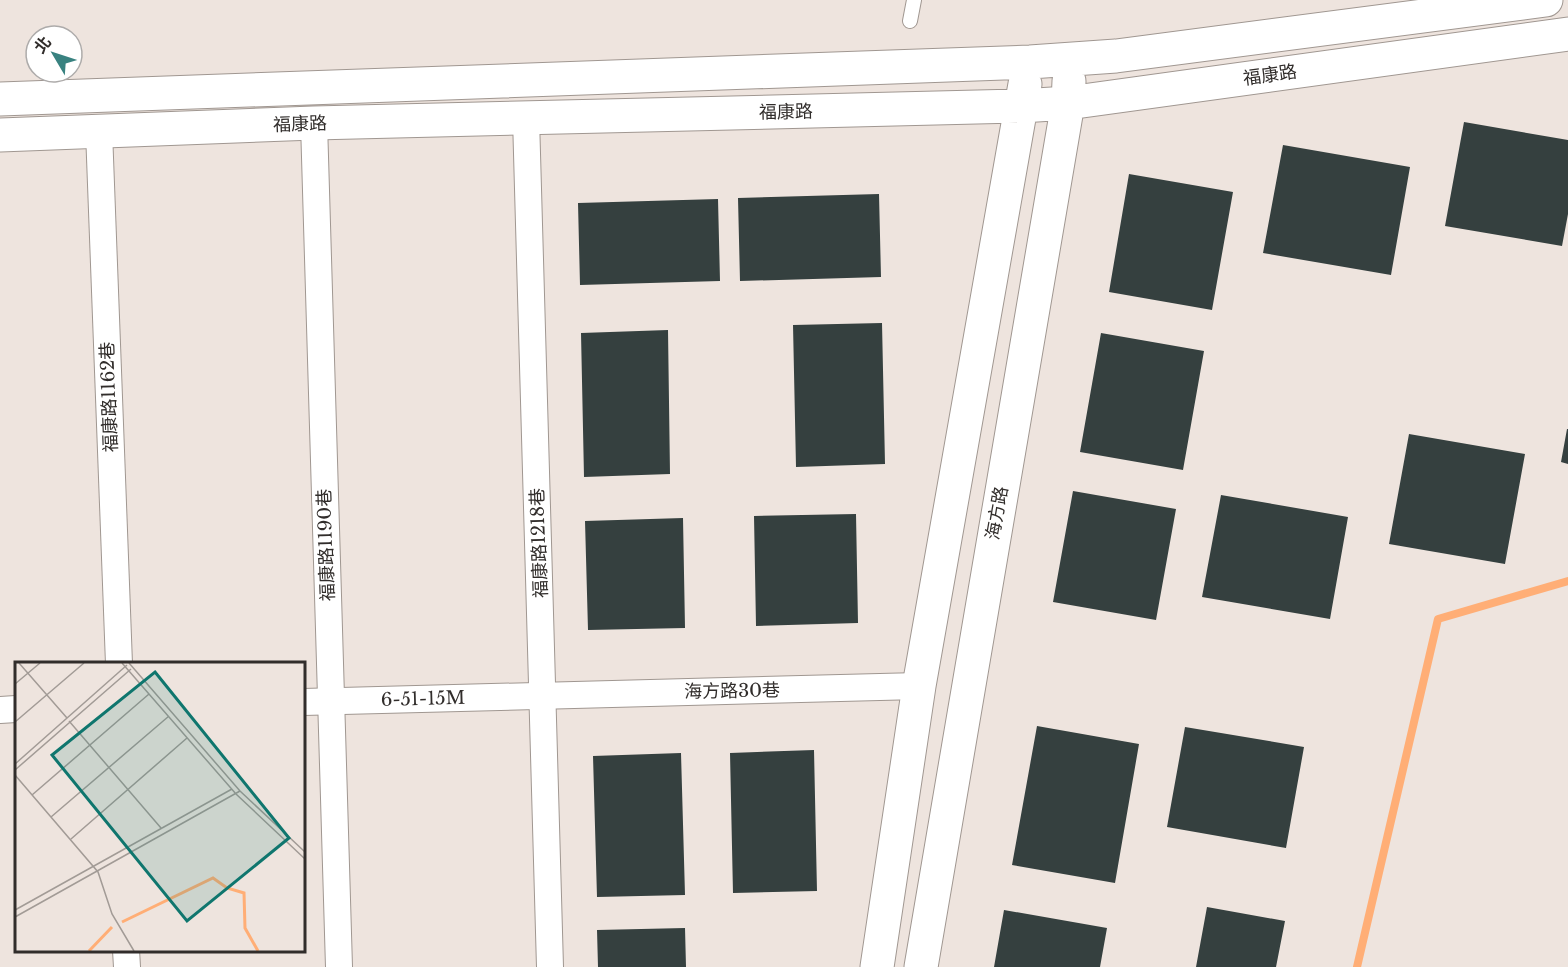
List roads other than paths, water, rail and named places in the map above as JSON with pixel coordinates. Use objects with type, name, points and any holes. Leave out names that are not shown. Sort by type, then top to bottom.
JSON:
[{"type":"street","name":"福康路","points":[[0,99],[1030,62],[1116,56],[1546,0]]},
{"type":"street","name":"福康路","points":[[0,135],[314,123],[1068,103],[1568,34]]},
{"type":"street","name":"海方路","points":[[921,967],[1068,103],[1071,59]]},
{"type":"street","points":[[876,967],[919,686],[1030,62]]},
{"type":"street","name":"福康路1218巷","points":[[526,118],[550,967]]},
{"type":"street","name":"福康路1190巷","points":[[314,123],[339,967]]},
{"type":"street","name":"福康路1162巷","points":[[99,131],[120,662]]},
{"type":"street","name":"海方路30巷","points":[[544,696],[919,686]]},
{"type":"street","name":"6-51-15M","points":[[304,702],[544,696]]},
{"type":"street","points":[[126,952],[127,967]]},
{"type":"lane","points":[[910,21],[914,0]]},
{"type":"waterway","points":[[1357,967],[1438,619],[1568,581]]}]
